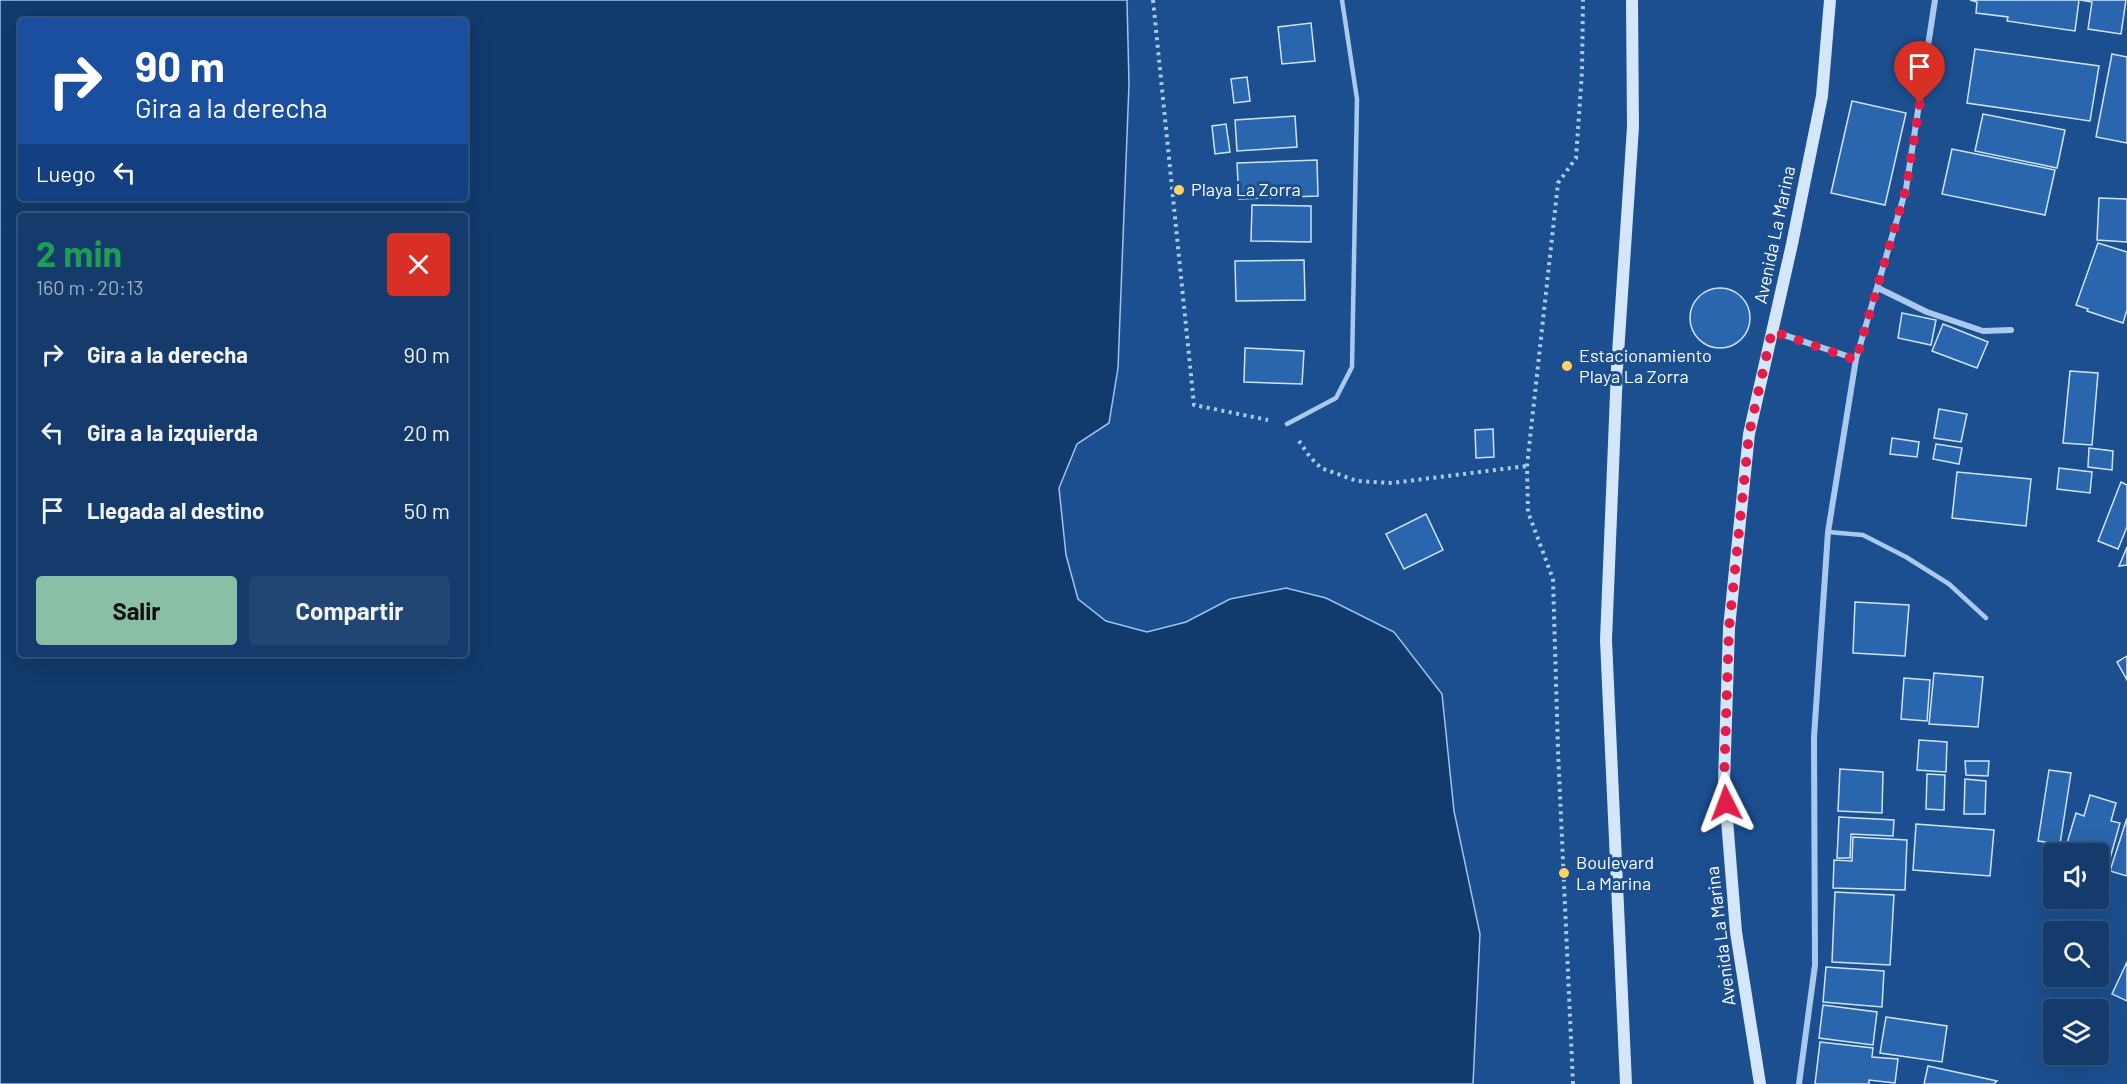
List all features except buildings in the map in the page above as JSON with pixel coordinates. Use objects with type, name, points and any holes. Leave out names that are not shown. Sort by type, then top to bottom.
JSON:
[{"type":"main road","points":[[1626,1084],[1606,640],[1618,358],[1633,127],[1632,0]]},
{"type":"main road","name":"Avenida La Marina","points":[[1760,1084],[1736,932],[1724,782],[1729,628],[1749,434],[1822,96],[1830,0]]},
{"type":"street","points":[[1799,1084],[1815,965],[1814,737],[1827,532],[1856,360],[1906,189],[1935,0]]},
{"type":"street","points":[[1878,288],[1927,312],[1983,331],[2011,330]]},
{"type":"street","points":[[1772,331],[1856,360]]},
{"type":"lane","points":[[1287,424],[1336,398],[1352,367],[1357,99],[1342,0]]},
{"type":"lane","points":[[1827,532],[1863,535],[1906,557],[1949,584],[1986,618]]},
{"type":"path","points":[[1153,0],[1194,405],[1287,424],[1310,457],[1321,468],[1357,481],[1392,483],[1527,466]]},
{"type":"path","points":[[1573,1084],[1553,579],[1528,512],[1527,466],[1558,183],[1576,158],[1582,72],[1583,0]]},
{"type":"water","points":[[0,0],[1127,0],[1129,84],[1118,368],[1109,423],[1077,444],[1059,488],[1066,555],[1078,599],[1106,621],[1147,632],[1186,622],[1230,599],[1286,588],[1326,598],[1394,632],[1442,694],[1454,811],[1480,934],[1473,1084],[0,1084]]},
{"type":"place","name":"Playa La Zorra","points":[[1179,190]]},
{"type":"place","name":"Estacionamiento Playa La Zorra","points":[[1567,366]]},
{"type":"place","name":"Boulevard La Marina","points":[[1564,873]]},
{"type":"route","points":[[1726,803],[1724,782],[1731,607],[1749,434],[1772,331],[1856,360],[1906,189],[1920,103]]}]
